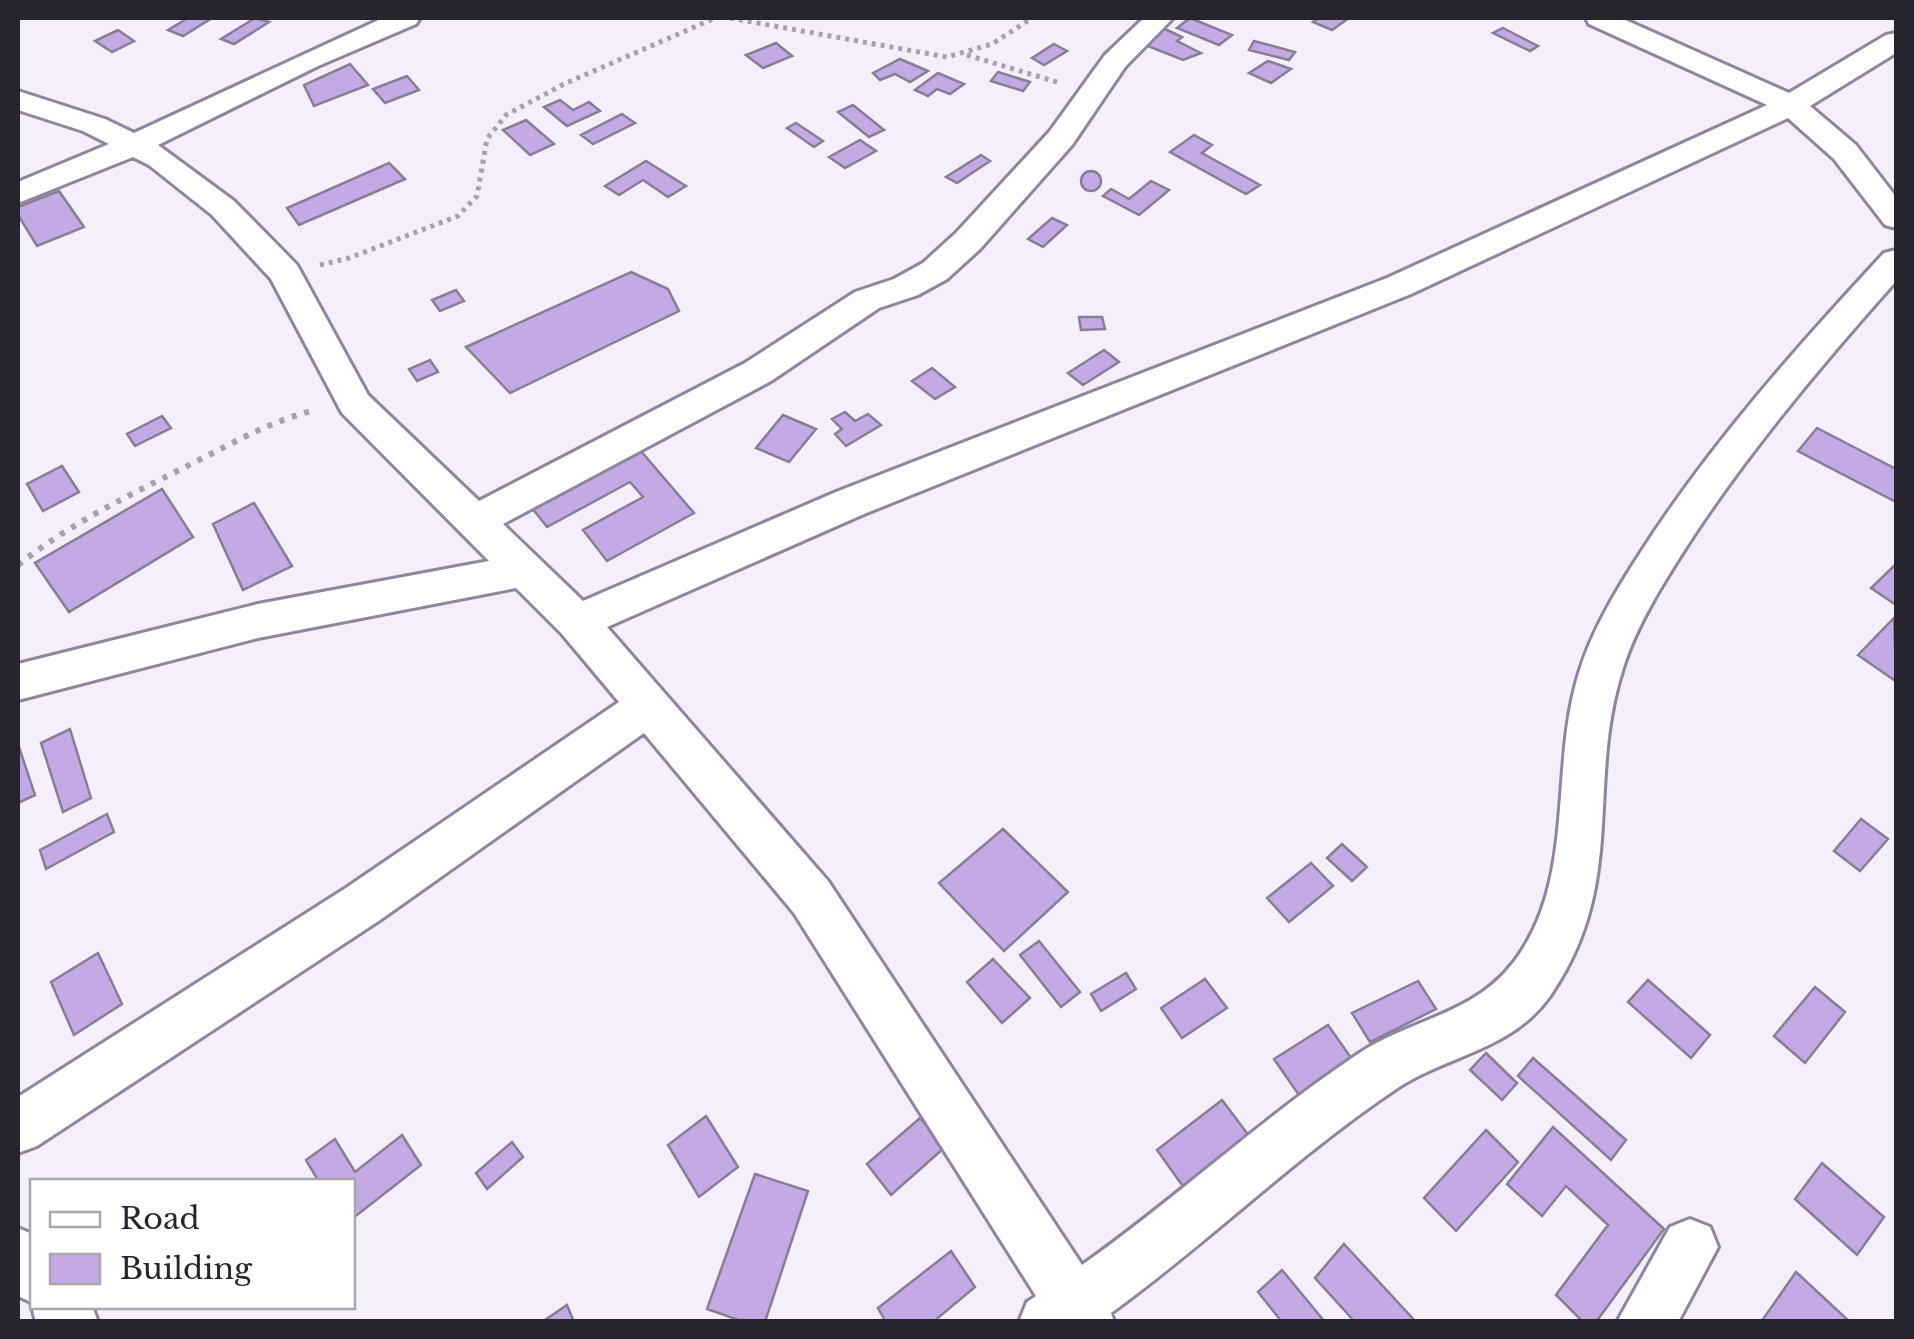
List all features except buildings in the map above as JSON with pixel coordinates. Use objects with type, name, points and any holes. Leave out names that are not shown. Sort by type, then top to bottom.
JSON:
[{"type":"street","points":[[18,193],[134,144],[285,68],[406,18]]},
{"type":"street","points":[[473,522],[758,372],[867,300],[906,288],[934,271],[989,218],[1061,138],[1126,47],[1159,18]]},
{"type":"street","points":[[1599,18],[1801,98],[1896,218]]},
{"type":"street","points":[[577,622],[850,504],[1399,286],[1801,98],[1896,41]]},
{"type":"street","points":[[18,100],[94,125],[160,158],[222,208],[285,273],[356,404],[521,571],[577,622],[811,897],[903,1033],[1069,1316],[1359,1084],[1384,1066],[1448,1041],[1528,983],[1558,934],[1578,878],[1591,721],[1600,672],[1639,589],[1737,442],[1788,378],[1896,261]]},
{"type":"street","points":[[18,682],[326,606],[521,571]]},
{"type":"street","points":[[18,1127],[316,936],[649,705]]},
{"type":"street","points":[[1645,1322],[1690,1247]]},
{"type":"path","points":[[285,273],[349,258],[458,216],[477,196],[486,139],[506,115],[564,84],[715,18]]},
{"type":"path","points":[[730,18],[917,54],[966,55],[1096,92]]},
{"type":"path","points":[[966,55],[1007,36],[1032,18]]},
{"type":"path","points":[[18,565],[46,541],[268,426],[310,410],[356,404]]}]
